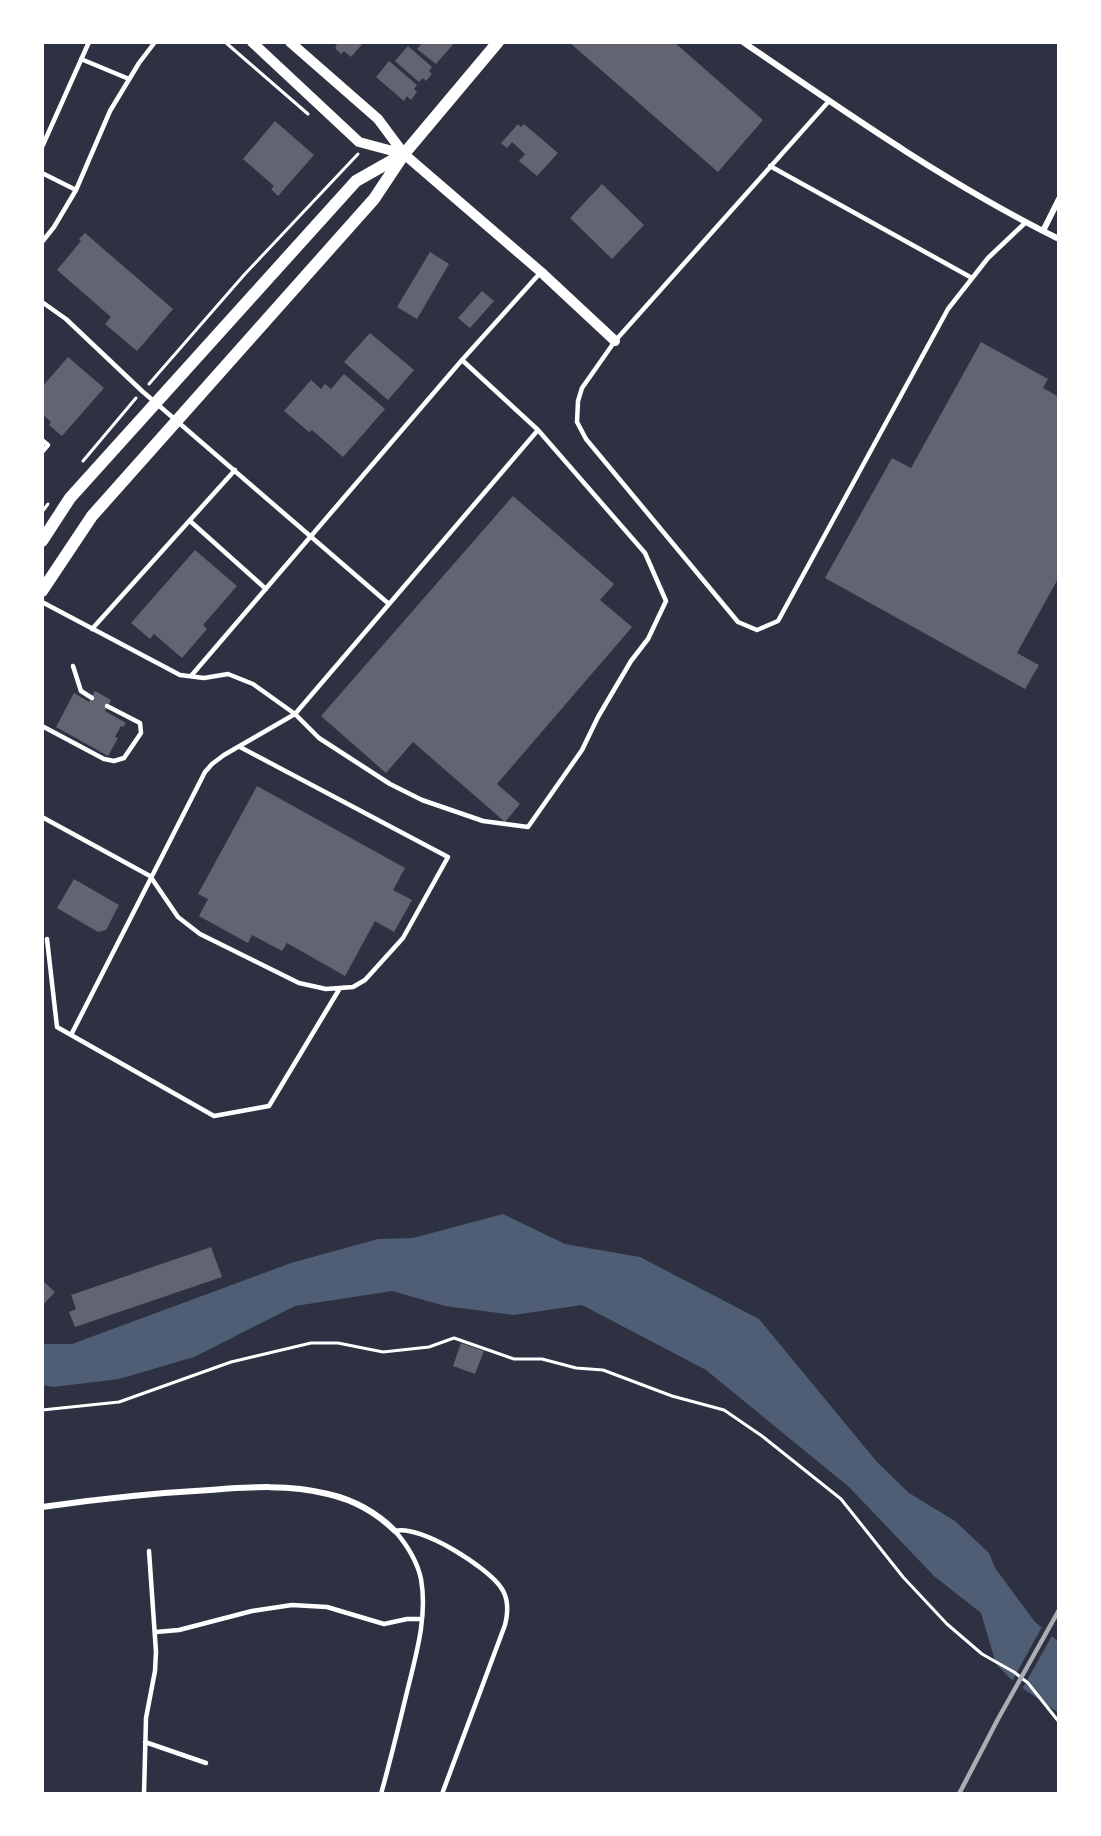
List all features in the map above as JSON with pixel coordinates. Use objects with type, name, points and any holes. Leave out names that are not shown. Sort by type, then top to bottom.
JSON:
[{"type":"main road","points":[[42,591],[92,516],[374,199],[404,154],[498,42]]},
{"type":"main road","points":[[42,541],[70,498],[356,181],[404,154]]},
{"type":"street","points":[[252,42],[359,142],[404,154]]},
{"type":"street","points":[[290,42],[378,119],[404,154],[541,272],[615,340]]},
{"type":"street","points":[[743,42],[829,101],[955,182],[1059,239]]},
{"type":"street","points":[[1043,231],[1059,199]]},
{"type":"street","points":[[42,1507],[178,1492],[290,1488],[328,1494],[350,1501],[376,1514],[395,1531]]},
{"type":"lane","points":[[42,147],[89,42]]},
{"type":"lane","points":[[42,242],[54,227],[76,190],[110,111],[155,42]]},
{"type":"lane","points":[[81,59],[129,79]]},
{"type":"lane","points":[[829,101],[615,340],[582,388],[578,401],[577,422],[586,439],[738,622],[757,630],[778,621],[948,309],[988,258],[1026,222]]},
{"type":"lane","points":[[770,166],[972,278]]},
{"type":"lane","points":[[42,173],[76,190]]},
{"type":"lane","points":[[191,676],[462,360],[541,272]]},
{"type":"lane","points":[[42,302],[66,319],[155,403],[389,604]]},
{"type":"lane","points":[[42,602],[180,675],[204,678],[228,674],[254,684],[295,714],[319,738],[390,784],[422,800],[483,821],[528,827],[582,750],[598,717],[631,661],[648,639],[666,601],[645,553],[538,430],[462,360]]},
{"type":"lane","points":[[71,1035],[205,772],[212,764],[295,714],[538,430]]},
{"type":"lane","points":[[42,440],[48,445],[42,452]]},
{"type":"lane","points":[[92,629],[235,470]]},
{"type":"lane","points":[[190,521],[266,589]]},
{"type":"lane","points":[[73,666],[81,691],[92,698]]},
{"type":"lane","points":[[42,726],[104,759],[114,761],[124,758],[141,733],[140,723],[107,706]]},
{"type":"lane","points":[[43,818],[150,876],[178,917],[200,934],[299,982],[326,989],[353,987],[365,980],[404,938],[448,857],[239,747]]},
{"type":"lane","points":[[47,939],[57,1027],[214,1116],[269,1106],[340,988]]},
{"type":"lane","points":[[381,1794],[411,1678],[423,1619],[423,1596],[419,1571],[413,1555],[395,1531],[403,1529],[416,1531],[446,1546],[488,1574],[503,1591],[507,1602],[505,1625],[442,1794]]},
{"type":"lane","points":[[144,1794],[147,1707],[156,1664],[156,1632],[149,1551]]},
{"type":"lane","points":[[156,1632],[179,1630],[252,1611],[292,1605],[327,1607],[384,1624],[407,1619],[423,1619]]},
{"type":"lane","points":[[145,1742],[206,1763]]},
{"type":"path","points":[[155,376],[244,274],[364,148]]},
{"type":"path","points":[[76,469],[134,399]]},
{"type":"path","points":[[42,512],[49,504]]},
{"type":"path","points":[[42,1410],[119,1402],[231,1362],[311,1343],[338,1342],[383,1352],[429,1347],[454,1338],[514,1359],[542,1359],[576,1368],[603,1370],[672,1396],[724,1410],[762,1436],[841,1499],[903,1577],[947,1624],[982,1654],[1014,1672],[1028,1683],[1059,1722]]},
{"type":"water","points":[[503,1214],[565,1244],[640,1257],[759,1319],[877,1462],[909,1493],[955,1521],[989,1553],[995,1568],[1035,1622],[1059,1642],[1059,1713],[1015,1683],[996,1664],[981,1613],[934,1576],[849,1487],[706,1370],[582,1305],[514,1315],[445,1306],[392,1291],[295,1306],[194,1357],[119,1379],[53,1387],[42,1385],[42,1344],[72,1344],[291,1263],[378,1239],[413,1238]]},
{"type":"pier","points":[[1043,1625],[1053,1634],[1021,1691],[1011,1683]]},
{"type":"building","points":[[333,42],[364,42],[351,57],[344,51],[341,54]]},
{"type":"building","points":[[423,42],[455,42],[436,64],[417,49]]},
{"type":"building","points":[[569,42],[674,42],[763,120],[718,172]]},
{"type":"building","points":[[408,46],[432,67],[429,71],[432,74],[426,81],[423,78],[419,82],[395,61]]},
{"type":"building","points":[[389,61],[417,85],[414,89],[417,92],[411,100],[407,96],[404,101],[376,77]]},
{"type":"building","points":[[275,121],[314,155],[278,196],[271,189],[274,186],[243,159]]},
{"type":"building","points":[[518,124],[521,127],[524,124],[558,153],[537,176],[519,161],[525,154],[512,142],[507,148],[501,143]]},
{"type":"building","points":[[602,184],[644,225],[612,259],[570,218]]},
{"type":"building","points":[[85,233],[173,309],[137,351],[105,324],[111,317],[57,270]]},
{"type":"building","points":[[430,252],[449,264],[417,319],[397,307]]},
{"type":"building","points":[[482,291],[494,301],[470,328],[458,318]]},
{"type":"building","points":[[370,333],[414,370],[388,400],[344,362]]},
{"type":"building","points":[[981,342],[1048,379],[1043,388],[1059,397],[1059,577],[1017,653],[1039,665],[1025,689],[825,578],[892,458],[911,468]]},
{"type":"building","points":[[68,357],[104,388],[62,436],[49,425],[51,422],[42,414],[42,387]]},
{"type":"building","points":[[344,374],[385,409],[343,457],[312,430],[309,432],[284,411],[311,380],[321,389],[325,384],[331,389]]},
{"type":"building","points":[[513,496],[614,584],[600,600],[632,627],[497,784],[520,804],[505,822],[413,742],[386,773],[321,716]]},
{"type":"building","points":[[195,550],[237,586],[203,625],[207,629],[182,658],[154,634],[150,639],[131,623]]},
{"type":"building","points":[[95,691],[111,700],[105,711],[126,723],[123,727],[121,726],[115,737],[118,738],[108,756],[56,727],[74,693],[89,702]]},
{"type":"building","points":[[257,786],[405,868],[393,890],[412,900],[394,932],[375,921],[345,976],[287,943],[282,951],[252,935],[248,943],[199,916],[208,899],[198,894]]},
{"type":"building","points":[[74,879],[119,905],[106,930],[98,932],[57,908]]},
{"type":"building","points":[[211,1247],[222,1277],[75,1327],[69,1312],[76,1309],[71,1295]]},
{"type":"building","points":[[42,1280],[55,1292],[42,1306]]},
{"type":"building","points":[[461,1343],[484,1351],[475,1374],[453,1366]]},
{"type":"railway","points":[[959,1794],[1059,1610]]}]
